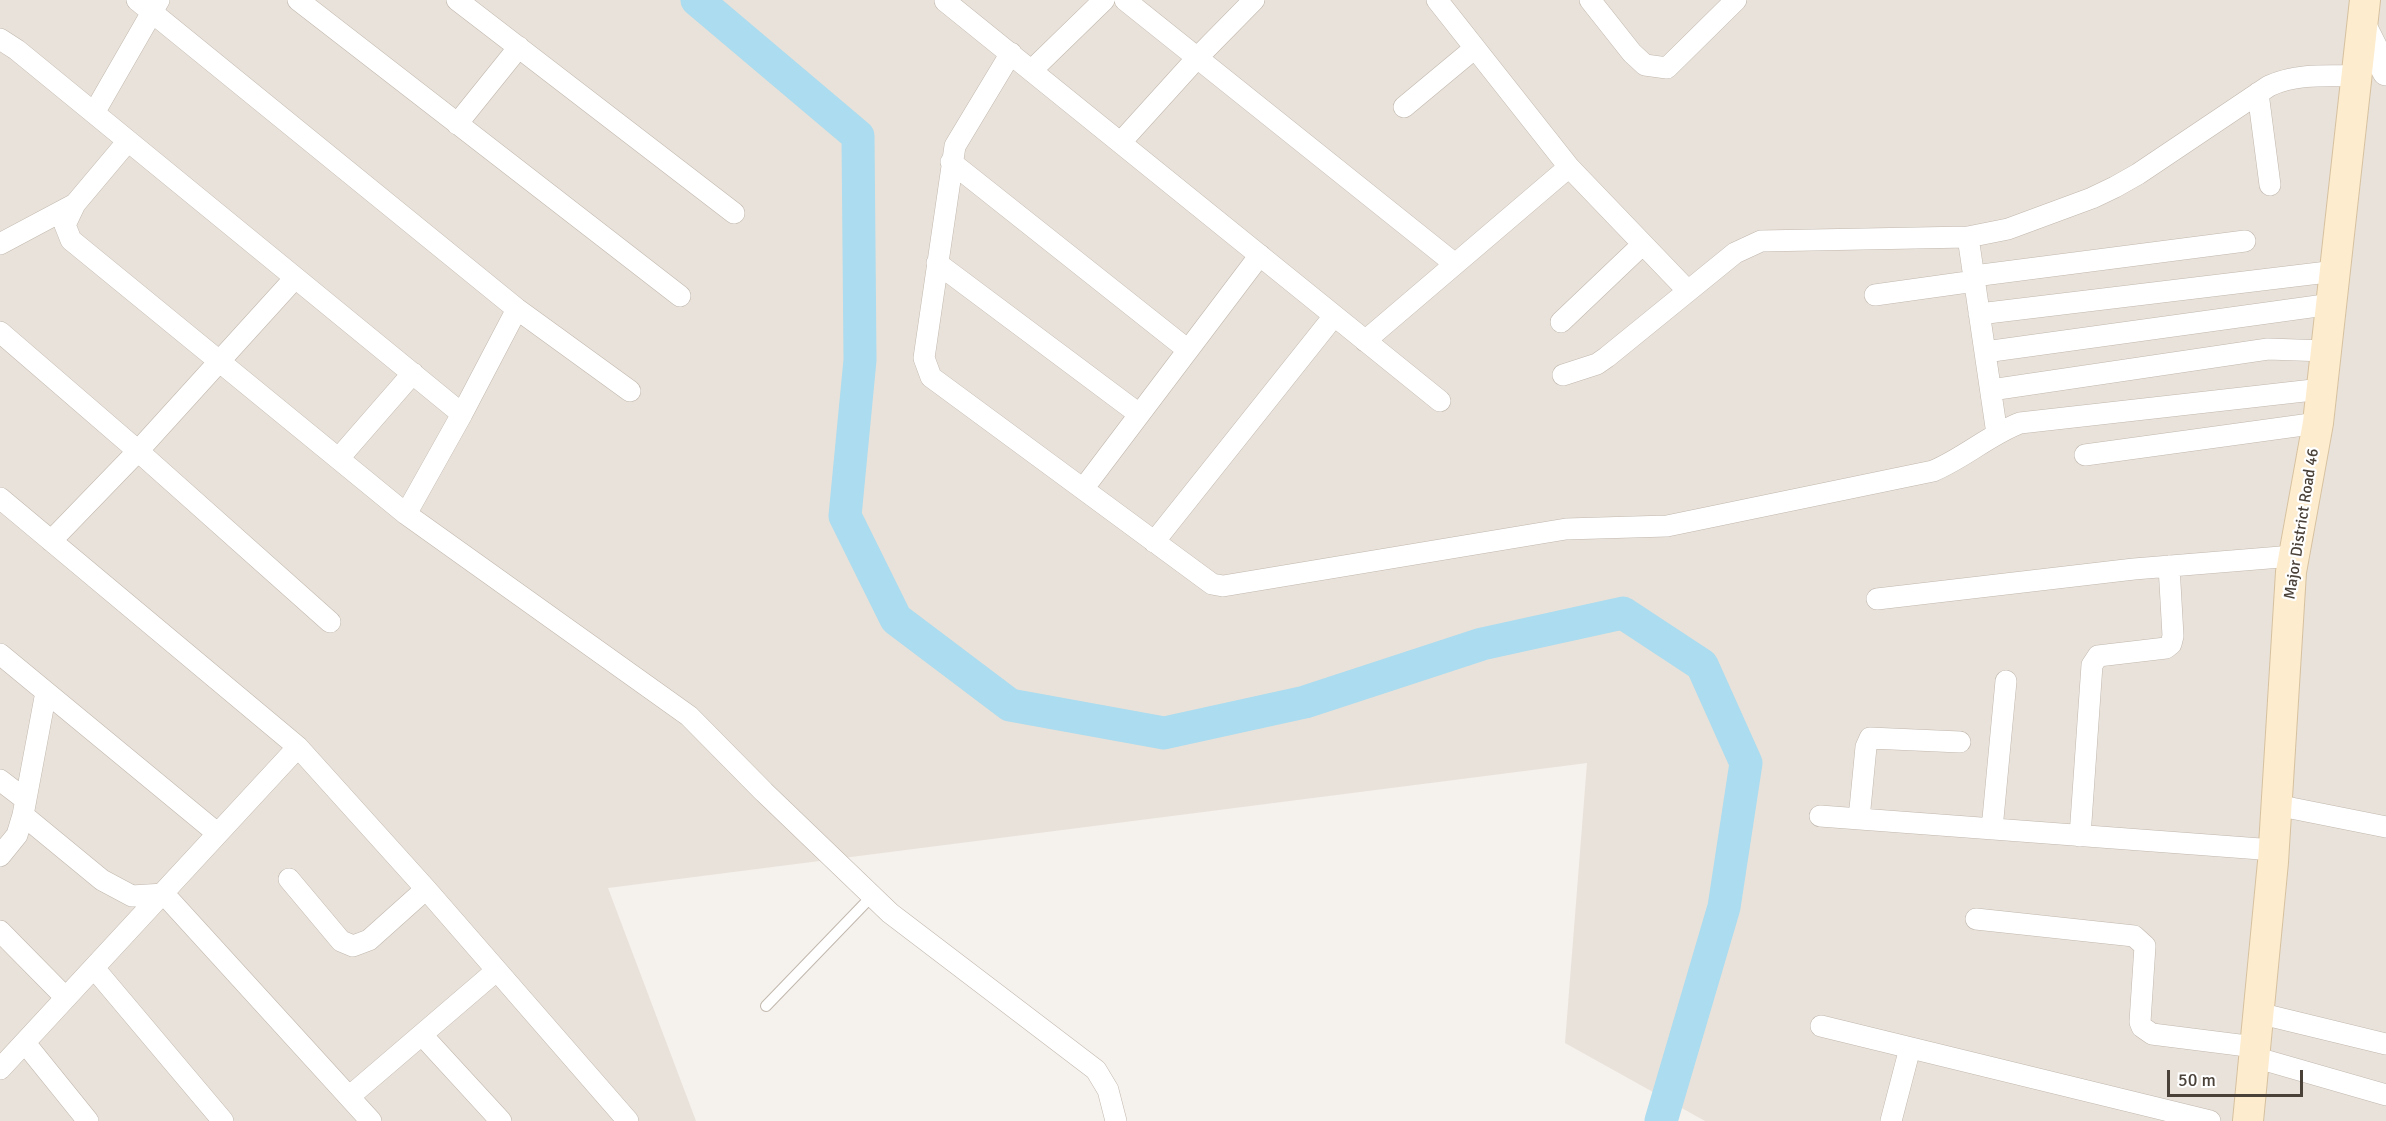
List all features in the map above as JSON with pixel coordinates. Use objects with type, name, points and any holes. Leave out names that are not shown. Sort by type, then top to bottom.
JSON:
[{"type":"main road","name":"Major District Road 46","points":[[2248,1121],[2274,850],[2291,575],[2318,423],[2336,271],[2372,74],[2365,14]]},
{"type":"street","points":[[298,0],[680,296]]},
{"type":"street","points":[[457,0],[734,213]]},
{"type":"street","points":[[945,0],[1440,401]]},
{"type":"street","points":[[1032,70],[1104,0]]},
{"type":"street","points":[[1125,0],[1455,264]]},
{"type":"street","points":[[1121,142],[1197,58],[1254,0]]},
{"type":"street","points":[[1437,0],[1569,166],[1688,291]]},
{"type":"street","points":[[1590,0],[1638,59],[1645,65],[1666,68],[1736,0]]},
{"type":"street","points":[[94,113],[149,4],[517,309],[630,391]]},
{"type":"street","points":[[0,39],[17,50],[462,414]]},
{"type":"street","points":[[457,123],[519,47]]},
{"type":"street","points":[[1404,107],[1475,48]]},
{"type":"street","points":[[1011,53],[955,146],[924,358],[931,376],[1212,584],[1223,586],[1566,530],[1667,526],[1933,471],[1948,465],[1997,434],[2020,423],[2322,389]]},
{"type":"street","points":[[1563,375],[1597,364],[1735,254],[1761,241],[1968,237],[2008,229],[2092,198],[2115,187],[2258,93],[2285,79],[2301,76],[2372,74]]},
{"type":"street","points":[[2258,93],[2270,185]]},
{"type":"street","points":[[128,141],[75,204],[65,225],[71,240],[406,514],[689,716],[890,913],[1096,1070],[1108,1090],[1116,1121]]},
{"type":"street","points":[[951,162],[1188,350]]},
{"type":"street","points":[[1365,340],[1569,166]]},
{"type":"street","points":[[0,244],[75,204]]},
{"type":"street","points":[[1968,237],[1997,434]]},
{"type":"street","points":[[1875,295],[2245,241]]},
{"type":"street","points":[[1561,322],[1643,244]]},
{"type":"street","points":[[1083,489],[1260,255]]},
{"type":"street","points":[[937,263],[1139,414]]},
{"type":"street","points":[[1980,314],[2336,271]]},
{"type":"street","points":[[51,541],[138,451],[295,278]]},
{"type":"street","points":[[1985,352],[2332,303]]},
{"type":"street","points":[[406,514],[517,309]]},
{"type":"street","points":[[1154,542],[1334,316]]},
{"type":"street","points":[[0,332],[330,622]]},
{"type":"street","points":[[1990,390],[2268,349],[2326,351]]},
{"type":"street","points":[[339,458],[413,373]]},
{"type":"street","points":[[2085,455],[2318,423]]},
{"type":"street","points":[[0,498],[298,747],[426,889],[628,1121]]},
{"type":"street","points":[[2080,836],[2092,664],[2098,656],[2166,648],[2171,644],[2173,636],[2169,566]]},
{"type":"street","points":[[1877,599],[2169,566],[2291,575]]},
{"type":"street","points":[[0,654],[217,833]]},
{"type":"street","points":[[1992,829],[2006,681]]},
{"type":"street","points":[[0,856],[17,836],[46,692]]},
{"type":"street","points":[[1859,819],[1866,747],[1870,738],[1960,742]]},
{"type":"street","points":[[0,1069],[298,747]]},
{"type":"street","points":[[0,780],[24,808],[102,880],[132,896],[164,894]]},
{"type":"street","points":[[2276,805],[2386,827]]},
{"type":"street","points":[[1820,816],[2274,850]]},
{"type":"street","points":[[289,879],[341,941],[353,946],[369,940],[426,889]]},
{"type":"street","points":[[164,894],[372,1121]]},
{"type":"street","points":[[1976,919],[2134,936],[2145,946],[2140,1022],[2142,1027],[2152,1034],[2254,1052],[2386,1095]]},
{"type":"street","points":[[0,931],[66,998]]},
{"type":"street","points":[[94,968],[223,1121]]},
{"type":"street","points":[[350,1096],[496,971]]},
{"type":"street","points":[[2258,1013],[2386,1044]]},
{"type":"street","points":[[1821,1026],[1910,1048],[2137,1113],[2210,1121]]},
{"type":"street","points":[[422,1035],[501,1121]]},
{"type":"street","points":[[24,1043],[88,1121]]},
{"type":"street","points":[[1891,1121],[1910,1048]]},
{"type":"lane","points":[[766,1006],[872,896]]},
{"type":"shaded area","points":[[0,0],[2386,0],[2386,1121],[1705,1121],[1565,1043],[1587,763],[608,888],[696,1121],[0,1121]]},
{"type":"waterway","points":[[697,0],[858,136],[860,360],[845,516],[896,619],[1010,705],[1164,733],[1305,702],[1482,644],[1623,613],[1702,665],[1746,763],[1724,907],[1661,1121]]}]
